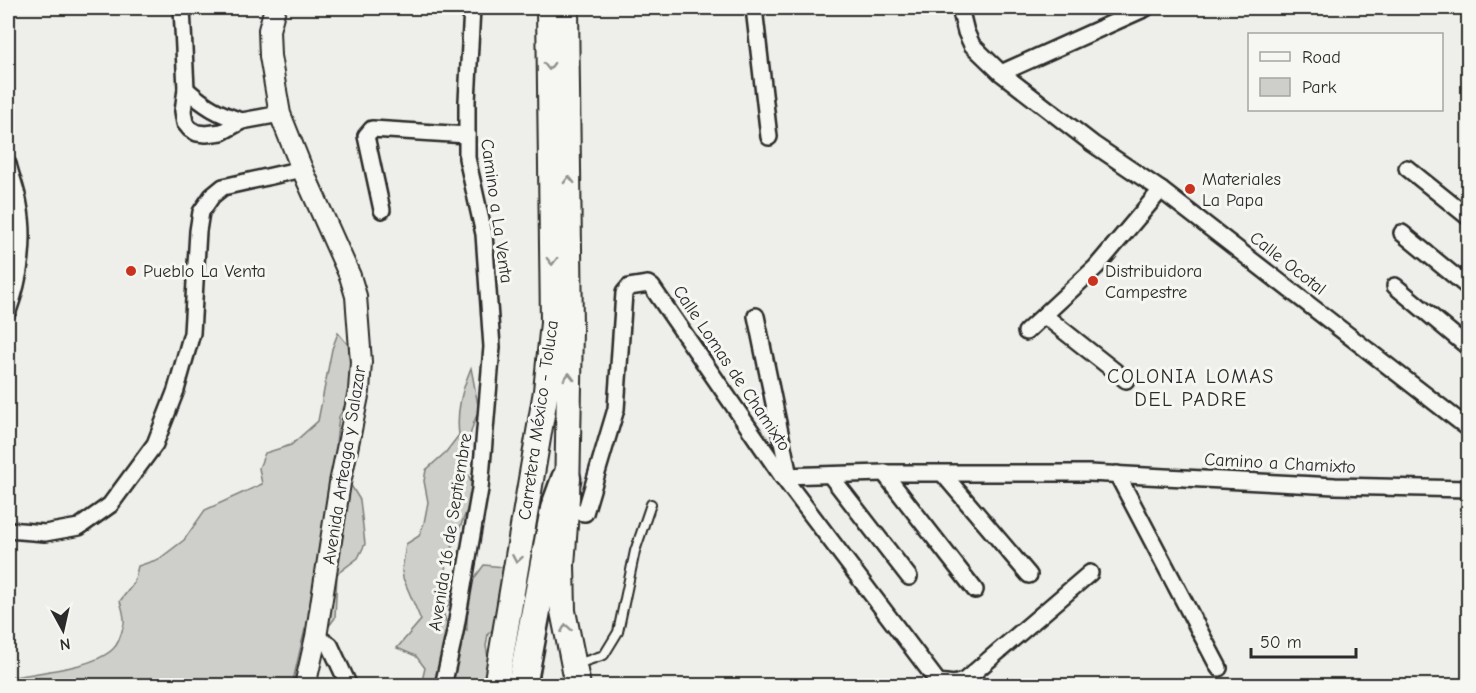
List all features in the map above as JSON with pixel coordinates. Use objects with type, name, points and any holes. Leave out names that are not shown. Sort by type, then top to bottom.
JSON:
[{"type":"highway","points":[[522,686],[555,509],[567,479]]},
{"type":"main road","name":"Carretera México - Toluca","points":[[496,686],[546,391],[553,323],[549,8]]},
{"type":"main road","name":"Carretera México - Toluca","points":[[566,8],[570,260],[567,479],[562,565],[563,611],[576,675]]},
{"type":"street","points":[[182,8],[186,89],[183,111],[185,123],[190,129],[206,134],[222,132],[243,121],[280,114]]},
{"type":"street","name":"Avenida Arteaga y Salazar","points":[[275,8],[269,30],[270,56],[280,114],[302,169],[351,276],[356,296],[361,362],[359,391],[340,483],[316,637],[304,686]]},
{"type":"street","name":"Camino a La Venta","points":[[472,8],[467,135],[469,169],[484,234],[492,347]]},
{"type":"street","points":[[754,8],[770,137]]},
{"type":"street","name":"Calle Ocotal","points":[[960,8],[972,45],[1000,73],[1093,144],[1161,190],[1468,428]]},
{"type":"street","points":[[1000,73],[1146,8]]},
{"type":"street","points":[[186,89],[220,115],[243,121]]},
{"type":"street","points":[[382,210],[366,136],[372,129],[467,135]]},
{"type":"street","points":[[8,164],[20,206],[21,239],[19,275],[8,311]]},
{"type":"street","points":[[1407,168],[1468,217]]},
{"type":"street","points":[[8,530],[45,533],[79,527],[110,505],[155,444],[176,390],[192,333],[201,212],[212,196],[223,187],[302,169]]},
{"type":"street","points":[[1026,332],[1096,267],[1161,190]]},
{"type":"street","points":[[1402,233],[1468,287]]},
{"type":"street","name":"Calle Lomas de Chamixto","points":[[566,510],[585,513],[616,410],[624,293],[629,287],[648,284],[785,476],[884,473],[1089,473]]},
{"type":"street","points":[[1395,286],[1468,347]]},
{"type":"street","points":[[756,316],[785,476],[938,682],[954,684],[964,681],[1090,573]]},
{"type":"street","points":[[1045,316],[1126,380]]},
{"type":"street","name":"Avenida 16 de Septiembre","points":[[443,686],[455,632],[480,489],[492,347]]},
{"type":"street","points":[[884,473],[975,590]]},
{"type":"street","name":"Camino a Chamixto","points":[[1089,473],[1335,486],[1468,489]]},
{"type":"street","points":[[943,474],[1029,575]]},
{"type":"street","points":[[1117,474],[1220,668]]},
{"type":"street","points":[[830,475],[909,577]]},
{"type":"street","points":[[316,637],[330,645],[350,686]]},
{"type":"lane","points":[[576,675],[604,655],[618,632],[635,551],[651,504]]},
{"type":"green space","points":[[338,333],[349,346],[351,394],[339,417],[336,443],[344,460],[347,479],[360,500],[365,544],[358,558],[337,574],[335,618],[329,626],[305,629],[292,685],[8,686],[8,675],[14,677],[80,665],[93,661],[115,647],[124,624],[120,601],[134,583],[138,566],[159,559],[184,540],[205,510],[262,484],[259,468],[265,453],[291,445],[318,421],[332,349]]},
{"type":"green space","points":[[471,368],[479,410],[465,452],[468,474],[475,490],[445,565],[452,601],[443,612],[448,627],[456,622],[467,630],[467,588],[484,565],[504,567],[505,619],[488,634],[486,646],[493,685],[421,685],[425,668],[416,656],[397,648],[421,620],[403,578],[406,544],[419,536],[424,523],[428,502],[424,481],[426,470],[446,452],[459,435],[460,401]]},
{"type":"place","name":"Materiales La Papa","points":[[1190,189]]},
{"type":"place","name":"Pueblo La Venta","points":[[131,271]]},
{"type":"place","name":"Distribuidora Campestre","points":[[1093,281]]},
{"type":"district","name":"COLONIA LOMAS DEL PADRE","points":[[1191,388]]}]
